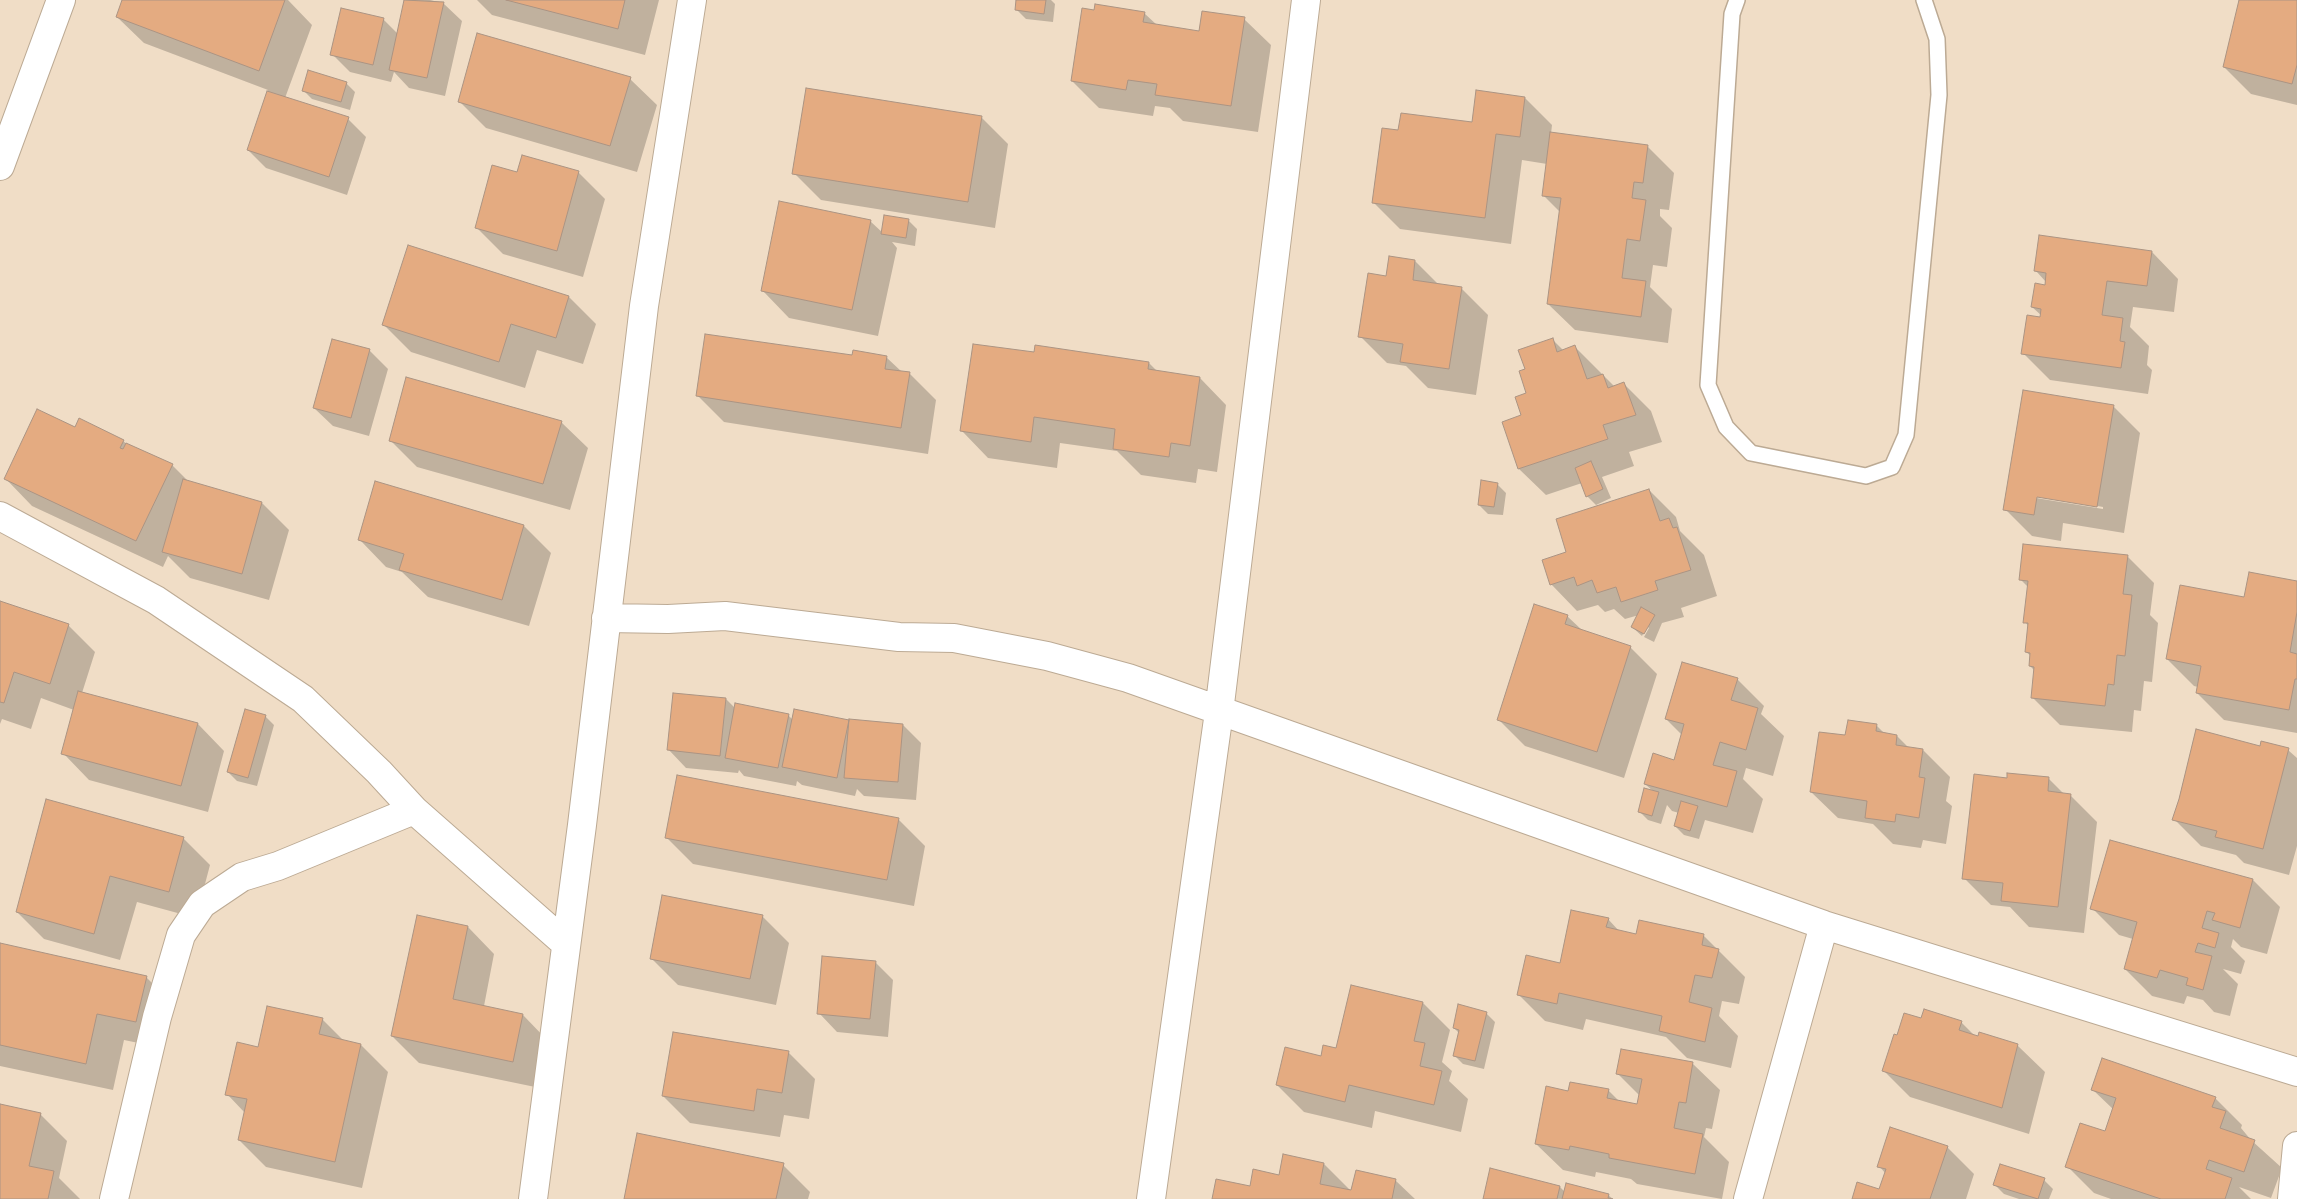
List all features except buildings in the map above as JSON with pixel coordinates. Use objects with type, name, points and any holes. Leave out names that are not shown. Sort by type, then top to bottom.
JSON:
[{"type":"street","points":[[0,166],[61,0]]},
{"type":"street","points":[[532,1199],[582,825],[644,306],[692,0]]},
{"type":"street","points":[[1152,1199],[1219,712],[1306,0]]},
{"type":"street","points":[[0,516],[156,600],[303,699],[379,772],[414,810],[565,943]]},
{"type":"street","points":[[606,618],[668,620],[725,616],[899,637],[954,638],[1074,663],[1128,678],[1219,712],[1349,756],[1824,925],[2297,1072]]},
{"type":"street","points":[[114,1199],[157,1017],[178,944],[181,935],[202,904],[242,877],[278,866],[414,810]]},
{"type":"street","points":[[1748,1199],[1824,925]]},
{"type":"street","points":[[2292,1199],[2297,1146]]},
{"type":"lane","points":[[1738,0],[1732,14],[1708,385],[1726,427],[1751,453],[1866,476],[1892,467],[1906,435],[1939,95],[1937,39],[1924,0]]}]
